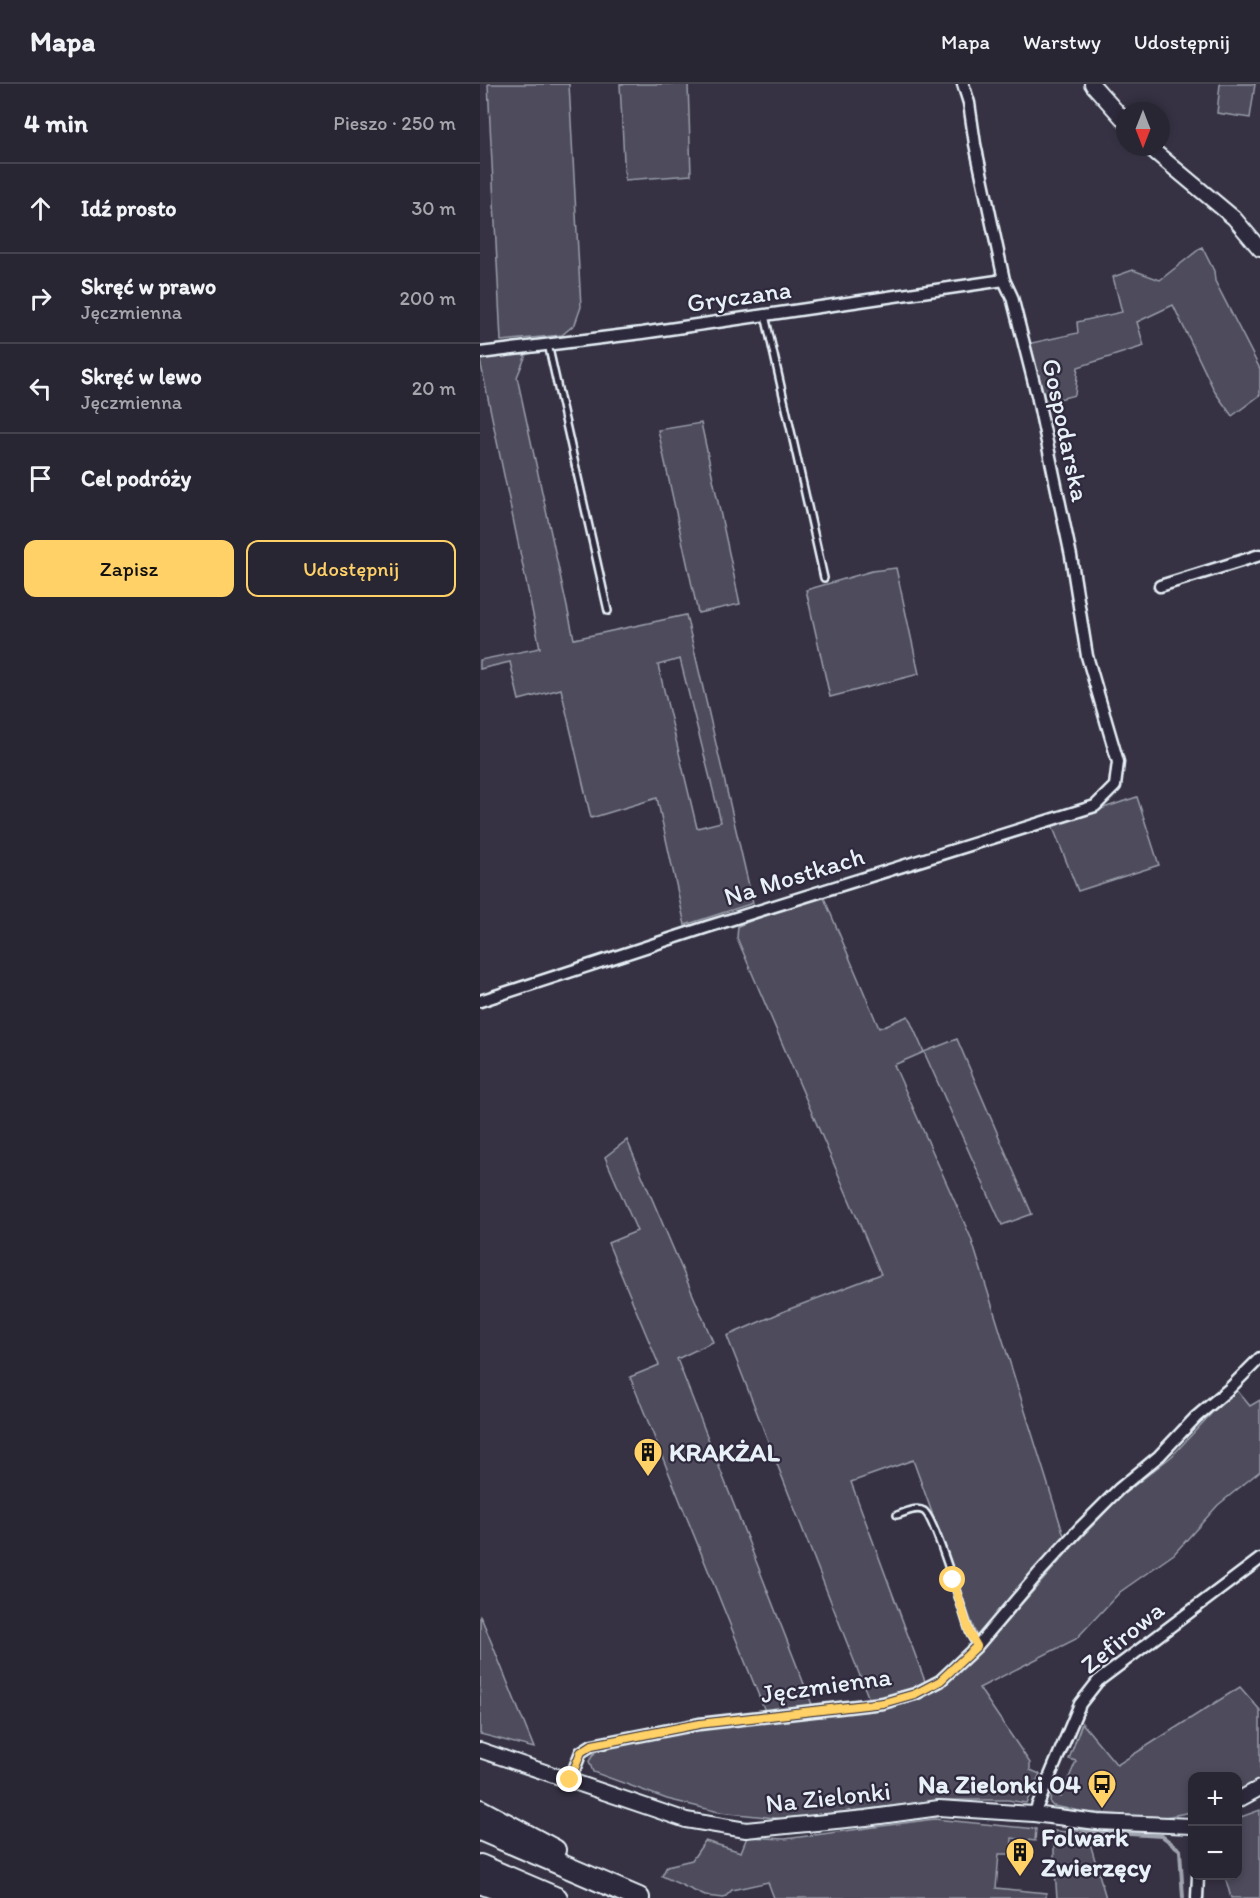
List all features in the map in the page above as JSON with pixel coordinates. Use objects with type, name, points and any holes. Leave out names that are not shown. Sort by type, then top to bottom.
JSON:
[{"type":"highway","points":[[480,1810],[545,1843],[596,1879]]},
{"type":"highway","points":[[480,1830],[639,1898]]},
{"type":"highway","points":[[480,1865],[557,1898]]},
{"type":"highway","points":[[480,1883],[521,1898]]},
{"type":"street","name":"Gospodarska","points":[[963,84],[969,103],[1004,280],[1012,297],[1037,394],[1071,556],[1087,656],[1118,762],[1115,786]]},
{"type":"street","points":[[1092,84],[1116,111]]},
{"type":"street","points":[[1160,156],[1233,218],[1260,249]]},
{"type":"street","name":"Gryczana","points":[[480,353],[1004,280]]},
{"type":"street","points":[[1160,586],[1260,555]]},
{"type":"street","name":"Na Mostkach","points":[[480,1000],[1095,806],[1115,786]]},
{"type":"street","name":"Jęczmienna","points":[[570,1780],[581,1752],[592,1745],[699,1724],[883,1703],[915,1694],[940,1681],[977,1646],[1038,1574],[1119,1489],[1159,1456],[1196,1417],[1260,1358]]},
{"type":"street","name":"Zefirowa","points":[[1034,1814],[1080,1704],[1098,1681],[1260,1559]]},
{"type":"street","name":"Na Zielonki","points":[[480,1750],[686,1820],[718,1827],[747,1830],[939,1809],[1034,1814],[1097,1822],[1188,1826]]},
{"type":"street","points":[[1242,1798],[1260,1788]]},
{"type":"street","points":[[1197,1898],[1198,1880]]},
{"type":"lane","points":[[765,315],[824,578]]},
{"type":"lane","points":[[548,344],[608,611]]},
{"type":"lane","points":[[897,1515],[915,1509],[927,1514],[938,1537],[970,1634],[977,1646]]},
{"type":"shaded area","points":[[488,84],[569,84],[581,307],[575,324],[562,335],[501,341]]},
{"type":"shaded area","points":[[620,84],[688,84],[691,175],[625,180]]},
{"type":"shaded area","points":[[1220,84],[1255,84],[1250,118],[1217,113]]},
{"type":"shaded area","points":[[1202,247],[1214,271],[1215,281],[1260,369],[1260,395],[1232,416],[1215,392],[1173,305],[1137,322],[1144,346],[1078,367],[1075,395],[1043,403],[1027,344],[1078,333],[1077,322],[1122,312],[1113,277],[1133,270],[1160,280]]},
{"type":"shaded area","points":[[526,355],[517,377],[574,639],[686,615],[753,903],[685,925],[657,798],[591,818],[561,689],[519,700],[510,662],[480,669],[480,660],[540,648],[480,357]],"holes":[[[680,659],[721,822],[697,828],[658,665]]]},
{"type":"shaded area","points":[[701,423],[740,604],[698,613],[658,430]]},
{"type":"shaded area","points":[[896,568],[919,674],[830,697],[806,590],[872,571]]},
{"type":"shaded area","points":[[1137,797],[1159,865],[1078,891],[1052,825]]},
{"type":"shaded area","points":[[822,893],[879,1028],[908,1016],[924,1052],[894,1065],[971,1238],[1065,1539],[978,1640],[913,1460],[851,1482],[926,1684],[914,1691],[869,1699],[727,1336],[881,1274],[737,938],[738,926]]},
{"type":"shaded area","points":[[957,1039],[1032,1214],[1002,1225],[924,1052]]},
{"type":"shaded area","points":[[627,1140],[713,1342],[677,1359],[813,1707],[765,1711],[630,1377],[659,1365],[608,1243],[637,1231],[605,1157]]},
{"type":"shaded area","points":[[1235,1388],[1250,1406],[1260,1400],[1260,1471],[1218,1505],[1174,1554],[1120,1592],[1076,1639],[979,1688],[1030,1763],[1030,1770],[1040,1774],[1026,1803],[1008,1800],[942,1800],[784,1819],[719,1812],[667,1799],[593,1772],[589,1761],[598,1748],[702,1727],[822,1711],[942,1685],[982,1649],[1120,1497],[1172,1456]]},
{"type":"shaded area","points":[[480,1615],[486,1629],[534,1748],[480,1734]]},
{"type":"shaded area","points":[[1240,1687],[1260,1710],[1260,1781],[1242,1792],[1242,1772],[1188,1772],[1188,1813],[1159,1818],[1086,1812],[1053,1806],[1050,1803],[1051,1794],[1061,1797],[1076,1761],[1069,1759],[1082,1723],[1117,1765]]},
{"type":"shaded area","points":[[1260,1810],[1260,1898],[1231,1898],[1226,1880],[1242,1880],[1242,1817]]},
{"type":"shaded area","points":[[934,1819],[1036,1829],[1035,1841],[1012,1838],[1011,1854],[999,1854],[996,1888],[1046,1893],[1046,1898],[774,1898],[768,1882],[732,1890],[724,1898],[705,1896],[662,1876],[667,1866],[692,1860],[705,1841],[741,1852],[747,1837],[785,1839]]},
{"type":"shaded area","points":[[1054,1831],[1087,1833],[1106,1898],[1057,1898]]},
{"type":"waterway","points":[[1062,1826],[1096,1832],[1162,1836],[1180,1850],[1183,1898]]},
{"type":"place","name":"KRAKŻAL","points":[[648,1478]]},
{"type":"place","name":"Na Zielonki 04","points":[[1102,1810]]},
{"type":"place","name":"Folwark Zwierzęcy","points":[[1020,1878]]},
{"type":"route","points":[[570,1780],[581,1752],[592,1745],[699,1724],[856,1704],[883,1703],[915,1694],[940,1681],[977,1646],[970,1634],[953,1580]]}]
